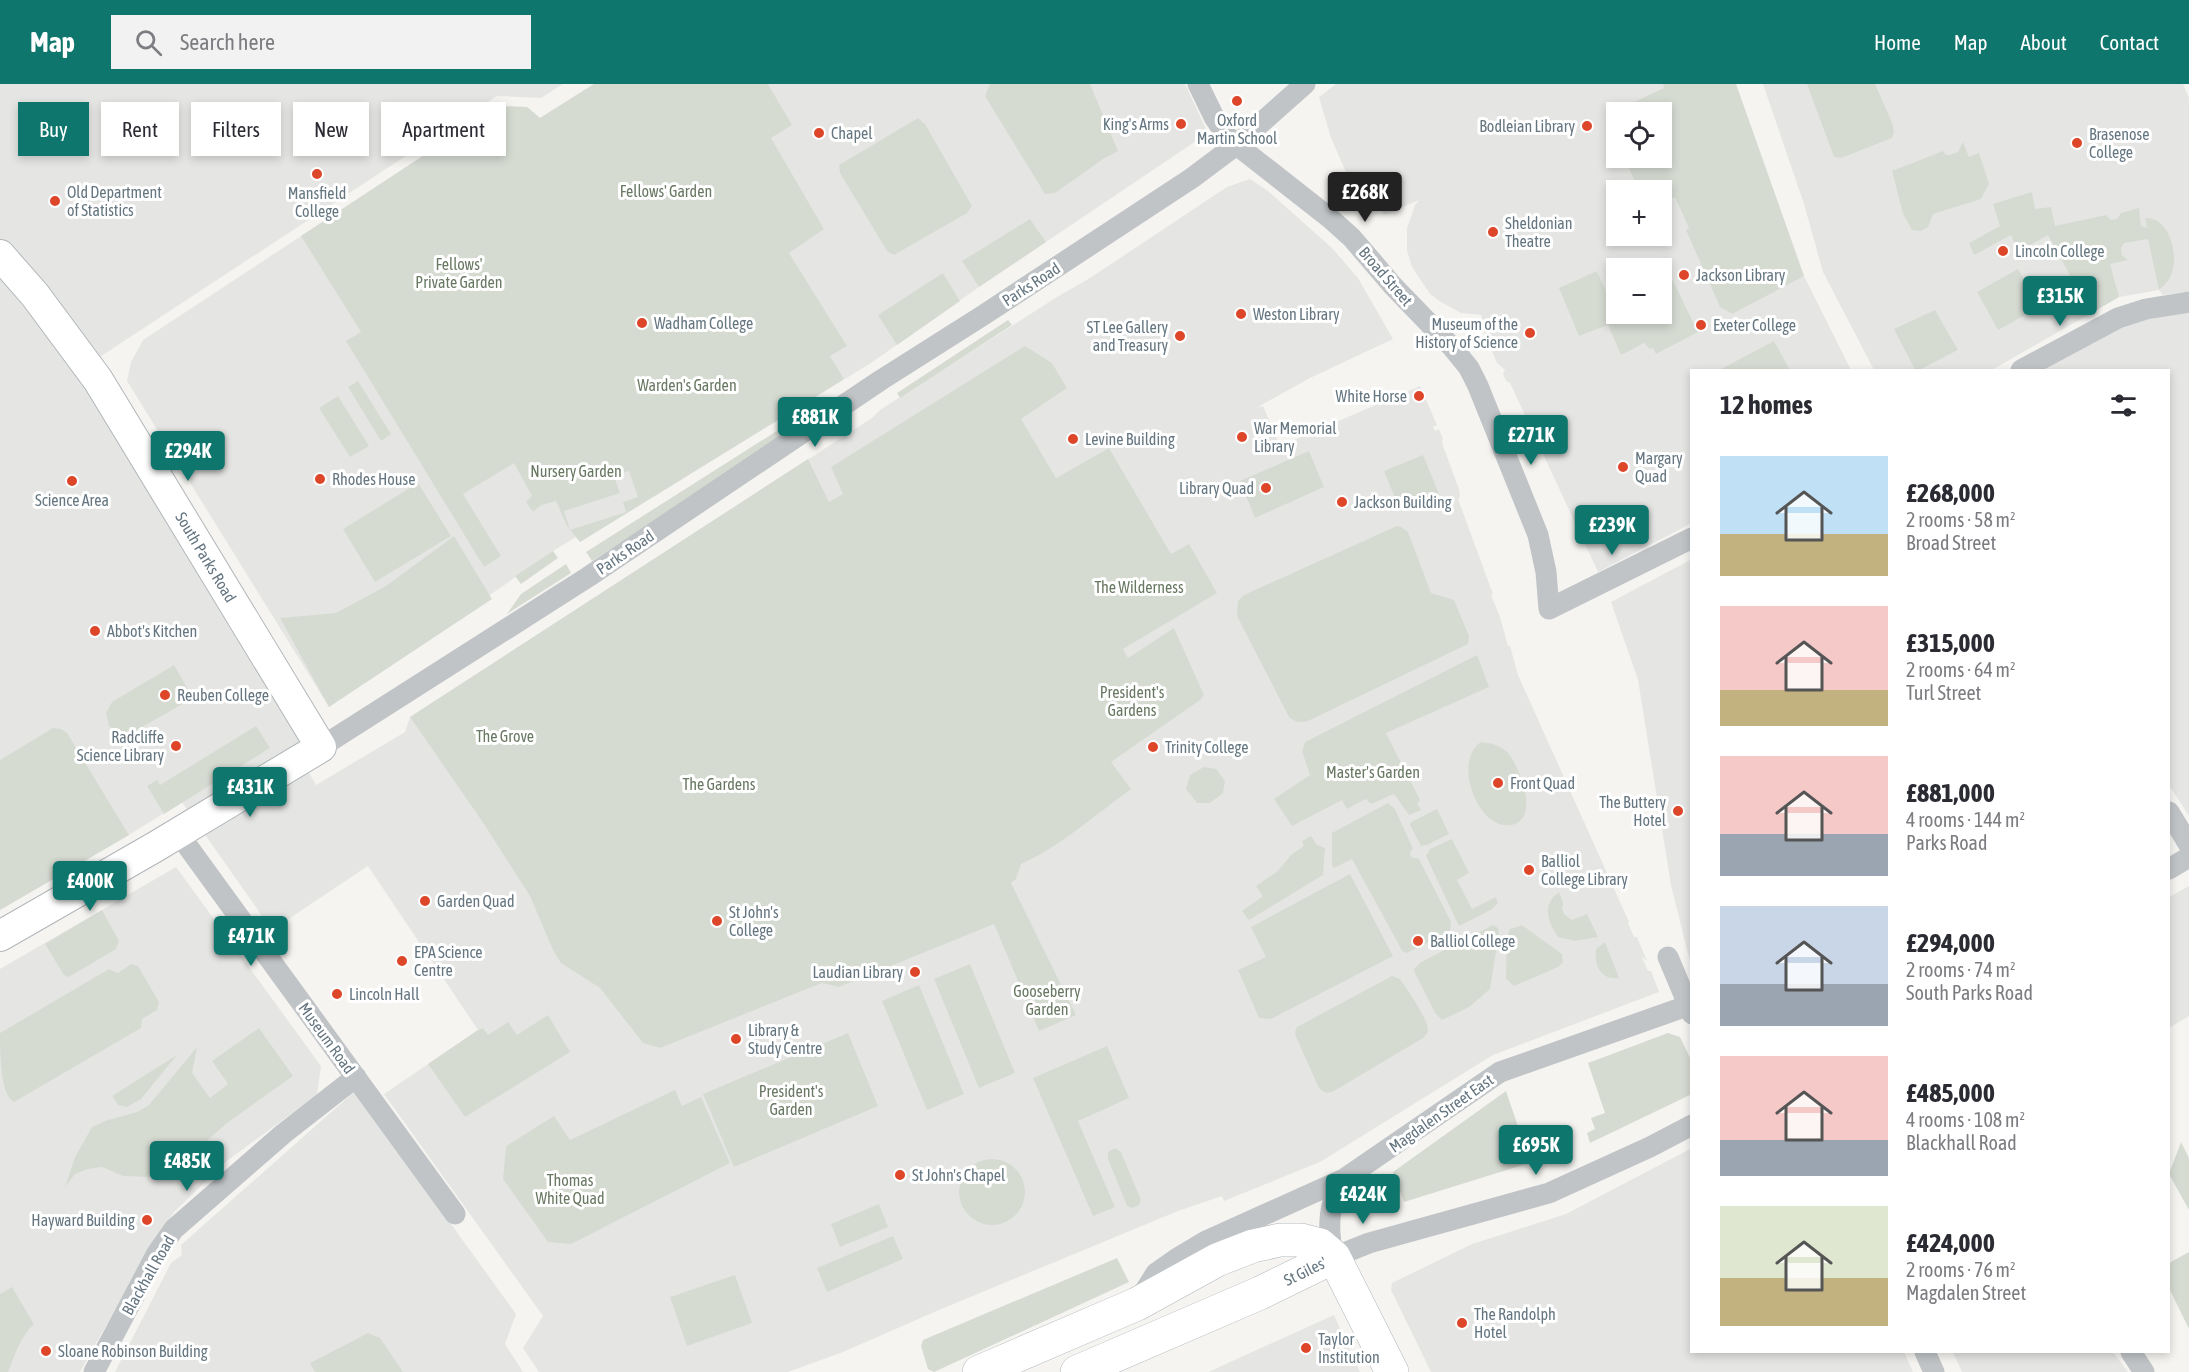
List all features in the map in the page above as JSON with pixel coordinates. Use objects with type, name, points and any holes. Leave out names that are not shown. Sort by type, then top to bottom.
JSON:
[{"type":"main road","name":"St Giles'","points":[[979,1372],[1137,1304],[1217,1260],[1264,1243],[1286,1240],[1311,1242],[1320,1245],[1334,1257],[1260,1293],[1077,1372]]},
{"type":"main road","points":[[1334,1257],[1392,1372]]},
{"type":"street","name":"Broad Street","points":[[1198,84],[1222,130],[1236,145],[1332,219],[1352,238],[1393,286],[1452,347],[1468,368],[1478,386],[1538,535],[1546,572],[1549,609],[1690,539]]},
{"type":"street","name":"Parks Road","points":[[0,936],[321,747],[588,577],[881,380],[1192,178],[1236,145],[1305,84]]},
{"type":"street","name":"South Parks Road","points":[[0,255],[35,295],[98,380],[321,747]]},
{"type":"street","points":[[2023,369],[2118,318],[2146,309],[2189,302]]},
{"type":"street","points":[[2170,814],[2189,845]]},
{"type":"street","name":"Museum Road","points":[[178,833],[455,1214]]},
{"type":"street","points":[[2170,868],[2189,857]]},
{"type":"street","points":[[1668,957],[1690,1010]]},
{"type":"street","name":"Magdalen Street East","points":[[1334,1257],[1330,1238],[1332,1205],[1338,1188],[1347,1177],[1500,1071],[1690,1010]]},
{"type":"street","name":"Blackhall Road","points":[[94,1372],[157,1253],[174,1230],[283,1134],[356,1077]]},
{"type":"street","points":[[1334,1257],[1369,1243],[1549,1193],[1690,1126]]},
{"type":"street","points":[[1137,1304],[1156,1273],[1176,1259],[1206,1241],[1347,1177]]},
{"type":"street","points":[[1925,1353],[1934,1372]]},
{"type":"street","points":[[2132,1353],[2144,1372]]},
{"type":"shaded area","points":[[0,84],[563,84],[541,98],[497,96],[488,102],[381,102],[381,156],[406,156],[77,372],[301,741],[297,752],[316,785],[405,732],[410,717],[872,418],[880,410],[1090,278],[1227,187],[1250,179],[1268,191],[1332,248],[1358,278],[1393,339],[1310,378],[1256,408],[1263,406],[1280,446],[1420,386],[1437,425],[1433,427],[1435,431],[1439,429],[1443,439],[1443,446],[1459,489],[1458,499],[1493,594],[1491,595],[1518,675],[1634,937],[1637,937],[1647,961],[1642,957],[1648,971],[1651,971],[1659,992],[1493,1055],[1320,1162],[1224,1201],[1222,1196],[1178,1211],[843,1352],[788,1372],[539,1372],[523,1348],[543,1316],[384,1094],[478,1030],[368,866],[272,930],[182,802],[0,910]]},
{"type":"shaded area","name":"Wadham College","points":[[594,84],[1185,84],[1208,133],[979,287],[871,363],[580,542],[576,537],[553,551],[329,707],[127,381],[131,362],[143,340],[423,156],[506,156],[506,106],[527,107],[540,118]]},
{"type":"shaded area","points":[[1336,84],[1736,84],[1804,276],[1850,369],[1690,369],[1690,524],[1598,572],[1510,383],[1506,381],[1503,374],[1505,370],[1497,363],[1481,325],[1482,315],[1461,313],[1441,302],[1430,294],[1412,267],[1407,251],[1407,228],[1419,200],[1384,215],[1368,180],[1352,186],[1331,138],[1319,97]]},
{"type":"shaded area","name":"Lincoln College","points":[[1763,84],[2183,84],[2189,98],[2189,292],[2163,295],[2159,290],[2119,297],[1994,369],[1873,369],[1823,272],[1804,204]]},
{"type":"shaded area","points":[[2189,305],[2189,816],[2170,787],[2170,369],[2031,369],[2120,326]]},
{"type":"shaded area","points":[[1690,560],[1690,959],[1671,885],[1638,680],[1611,602]]},
{"type":"shaded area","points":[[176,867],[321,1066],[317,1095],[228,1160],[174,1212],[145,1256],[80,1372],[0,1372],[0,969]]},
{"type":"shaded area","points":[[2189,886],[2189,1016],[2170,1027],[2170,896]]},
{"type":"shaded area","points":[[355,1091],[516,1314],[505,1344],[523,1372],[115,1372],[171,1263],[182,1255],[181,1245]]},
{"type":"shaded area","points":[[1690,1149],[1690,1353],[1904,1353],[1913,1372],[1431,1372],[1391,1290],[1392,1283],[1472,1244],[1566,1214]]},
{"type":"shaded area","name":"Taylor Institution","points":[[1334,1315],[1360,1372],[1209,1372],[1228,1363]]},
{"type":"shaded area","points":[[1953,1353],[2114,1353],[2128,1372],[1962,1372]]},
{"type":"green space","name":"Wadham College","points":[[594,84],[768,84],[792,125],[771,138],[824,229],[789,253],[847,346],[830,356],[844,379],[580,542],[570,530],[626,512],[623,502],[638,497],[629,471],[614,476],[620,493],[564,511],[570,529],[556,501],[541,505],[533,512],[526,502],[532,496],[514,463],[463,494],[501,556],[484,567],[346,341],[361,332],[301,236],[423,156],[506,156],[506,106],[527,107],[540,118]]},
{"type":"green space","points":[[990,84],[1090,84],[1118,151],[1055,193],[1045,194],[985,96]]},
{"type":"green space","points":[[1663,84],[1736,84],[1804,276],[1732,314],[1720,307],[1686,230],[1689,228],[1675,197],[1672,198],[1672,180],[1634,180],[1629,168],[1672,168],[1672,102],[1634,102],[1664,88]]},
{"type":"green space","points":[[1807,84],[1875,84],[1893,125],[1892,138],[1841,158],[1834,157]]},
{"type":"green space","points":[[918,118],[925,124],[972,206],[967,213],[894,255],[887,251],[840,173],[839,165]]},
{"type":"green space","points":[[1963,142],[1969,157],[1979,153],[1989,184],[1981,199],[1933,214],[1928,227],[1921,231],[1912,230],[1903,214],[1892,171],[1943,151],[1946,155],[1958,152]]},
{"type":"green space","points":[[2032,192],[2035,209],[2051,207],[2055,226],[2106,215],[2111,220],[2117,219],[2121,213],[2139,208],[2141,226],[2147,228],[2145,218],[2154,219],[2161,224],[2171,241],[2174,262],[2168,280],[2159,290],[2148,239],[2124,243],[2121,248],[2122,255],[2128,260],[2110,264],[2119,297],[2086,316],[2077,300],[2081,296],[2048,235],[2018,252],[2011,235],[1974,255],[1969,243],[2000,226],[1993,204]]},
{"type":"green space","points":[[1030,219],[1046,242],[979,287],[962,261]]},
{"type":"green space","points":[[2018,269],[2040,307],[1998,330],[1977,292]]},
{"type":"green space","points":[[1597,271],[1606,291],[1606,324],[1672,324],[1672,279],[1698,332],[1656,354],[1653,348],[1650,349],[1644,343],[1621,355],[1608,325],[1579,336],[1559,288]]},
{"type":"green space","points":[[943,273],[960,301],[897,345],[878,315]]},
{"type":"green space","points":[[1935,310],[1958,350],[1921,369],[1914,369],[1894,329]]},
{"type":"green space","points":[[1008,320],[1012,325],[900,398],[897,393]]},
{"type":"green space","points":[[1774,341],[1789,369],[1721,369]]},
{"type":"green space","name":"The Gardens","points":[[1025,346],[1052,363],[1067,388],[1021,419],[1056,478],[1109,448],[1171,554],[1189,544],[1217,593],[1123,649],[1128,658],[1174,628],[1204,695],[1111,762],[1131,789],[1050,849],[1021,864],[1016,879],[1011,883],[1076,1015],[1039,1031],[994,924],[839,987],[822,983],[660,1048],[643,1043],[600,988],[561,963],[553,950],[530,896],[484,824],[410,717],[808,459],[829,502],[843,494],[831,467]]},
{"type":"green space","points":[[358,381],[391,434],[381,441],[348,387]]},
{"type":"green space","points":[[338,396],[369,446],[350,457],[319,408]]},
{"type":"green space","points":[[791,422],[787,436],[592,561],[586,552]]},
{"type":"green space","points":[[1309,451],[1324,487],[1255,518],[1240,481]]},
{"type":"green space","points":[[1423,455],[1439,494],[1400,510],[1384,471]]},
{"type":"green space","points":[[418,483],[451,536],[375,582],[343,529]]},
{"type":"green space","points":[[1397,526],[1408,532],[1431,593],[1454,600],[1469,636],[1468,644],[1308,721],[1293,720],[1289,717],[1237,616],[1238,601],[1244,595]]},
{"type":"green space","points":[[454,536],[492,599],[329,707],[280,618],[336,613],[386,586]]},
{"type":"green space","points":[[553,551],[558,558],[521,584],[515,576]]},
{"type":"green space","points":[[566,564],[571,573],[507,614],[521,594]]},
{"type":"green space","name":"Master's Garden","points":[[1477,655],[1489,687],[1386,733],[1420,800],[1417,803],[1421,810],[1409,815],[1394,794],[1371,804],[1366,799],[1347,809],[1342,800],[1292,826],[1274,799],[1310,775],[1302,751],[1305,742]]},
{"type":"green space","points":[[174,665],[193,698],[130,734],[118,733],[109,726],[106,713],[112,702]]},
{"type":"green space","points":[[256,726],[270,748],[164,814],[147,786],[157,780],[160,785]]},
{"type":"green space","points":[[53,728],[67,733],[129,835],[0,910],[0,760]]},
{"type":"green space","points":[[1481,742],[1495,745],[1507,752],[1522,779],[1526,802],[1525,812],[1521,820],[1512,825],[1500,824],[1489,818],[1473,794],[1469,779],[1469,764],[1472,752]]},
{"type":"green space","points":[[1204,767],[1216,769],[1225,781],[1223,793],[1210,803],[1197,803],[1186,789],[1190,775]]},
{"type":"green space","points":[[1388,803],[1395,809],[1413,849],[1410,852],[1411,857],[1419,859],[1451,922],[1450,931],[1407,953],[1402,951],[1352,859],[1334,868],[1332,865],[1332,833]]},
{"type":"green space","points":[[1437,809],[1449,834],[1421,846],[1410,825],[1411,822]]},
{"type":"green space","points":[[1311,836],[1317,845],[1325,848],[1323,875],[1249,920],[1242,911],[1263,896],[1256,886],[1278,871],[1291,855],[1304,846],[1302,841]]},
{"type":"green space","points":[[1452,839],[1469,873],[1457,880],[1472,909],[1496,897],[1498,903],[1491,910],[1459,926],[1426,856],[1430,849]]},
{"type":"green space","points":[[1350,874],[1393,956],[1271,1019],[1259,1018],[1238,970],[1266,957],[1251,927]]},
{"type":"green space","points":[[1559,892],[1564,914],[1572,920],[1587,914],[1598,937],[1575,941],[1558,937],[1549,920],[1548,908],[1553,897]]},
{"type":"green space","points":[[102,910],[119,941],[116,949],[69,977],[64,975],[45,944]]},
{"type":"green space","points":[[1493,925],[1498,928],[1499,933],[1490,989],[1469,1007],[1442,1020],[1435,1013],[1414,969],[1421,962]]},
{"type":"green space","points":[[1522,925],[1562,954],[1563,962],[1558,967],[1514,986],[1506,979],[1507,937],[1510,929]]},
{"type":"green space","points":[[1605,942],[1619,978],[1603,974],[1596,961],[1596,949]]},
{"type":"green space","points":[[131,964],[138,966],[159,1002],[157,1010],[142,1019],[141,1028],[14,1102],[9,1098],[3,1082],[0,1033],[109,969],[118,973]]},
{"type":"green space","points":[[970,964],[1015,1073],[979,1088],[934,979]]},
{"type":"green space","points":[[1392,976],[1400,979],[1417,1004],[1427,1025],[1426,1034],[1423,1038],[1334,1091],[1327,1093],[1322,1091],[1296,1037],[1297,1027]]},
{"type":"green space","points":[[919,985],[964,1094],[927,1110],[882,1001]]},
{"type":"green space","points":[[548,1015],[570,1052],[465,1117],[428,1064],[478,1030],[483,1028],[488,1035],[508,1022],[517,1035]]},
{"type":"green space","points":[[259,1028],[293,1076],[227,1123],[194,1152],[189,1147],[163,1174],[150,1177],[123,1176],[102,1167],[75,1174],[65,1187],[75,1157],[92,1127],[137,1112],[149,1105],[197,1047],[192,1073],[210,1098],[228,1084],[212,1061]]},
{"type":"green space","name":"President's Garden","points":[[848,1033],[878,1106],[734,1167],[703,1094]]},
{"type":"green space","points":[[1668,1033],[1680,1037],[1690,1058],[1690,1095],[1590,1143],[1587,1133],[1595,1129],[1591,1118],[1605,1113],[1588,1063]]},
{"type":"green space","points":[[1107,1046],[1129,1098],[1078,1121],[1115,1207],[1093,1216],[1033,1078]]},
{"type":"green space","points":[[177,1055],[141,1099],[127,1107],[118,1105],[112,1096]]},
{"type":"green space","name":"Thomas White Quad","points":[[675,1090],[682,1106],[701,1097],[730,1163],[571,1244],[548,1242],[503,1179],[506,1146],[554,1116],[570,1140]]},
{"type":"green space","points":[[1506,1091],[1523,1141],[1518,1143],[1526,1164],[1404,1202],[1393,1172]]},
{"type":"green space","points":[[2181,1142],[2189,1158],[2189,1210],[2170,1176]]},
{"type":"green space","points":[[1115,1148],[1121,1152],[1141,1200],[1139,1205],[1132,1208],[1127,1206],[1108,1159],[1108,1152]]},
{"type":"green space","points":[[986,1159],[998,1159],[1010,1164],[1020,1174],[1025,1192],[1023,1205],[1010,1220],[998,1225],[986,1225],[974,1220],[964,1210],[959,1198],[959,1186],[964,1174],[974,1164]]},
{"type":"green space","points":[[879,1204],[888,1227],[840,1247],[831,1224]]},
{"type":"green space","points":[[893,1236],[903,1259],[827,1292],[817,1268]]},
{"type":"green space","points":[[2189,1252],[2189,1329],[2170,1290],[2170,1262]]},
{"type":"green space","points":[[1117,1258],[1129,1282],[934,1372],[928,1369],[921,1346],[923,1340]]},
{"type":"green space","points":[[735,1275],[752,1323],[687,1346],[670,1297]]},
{"type":"green space","points":[[12,1287],[34,1324],[21,1340],[8,1372],[0,1372],[0,1294]]},
{"type":"green space","points":[[368,1333],[380,1338],[403,1372],[315,1372],[310,1363]]},
{"type":"place","name":"Oxford Martin School","points":[[1237,101]]},
{"type":"place","name":"King's Arms","points":[[1181,124]]},
{"type":"place","name":"Bodleian Library","points":[[1587,126]]},
{"type":"place","name":"Chapel","points":[[819,133]]},
{"type":"place","name":"Brasenose College","points":[[2077,143]]},
{"type":"place","name":"Mansfield College","points":[[317,174]]},
{"type":"place","name":"Old Department of Statistics","points":[[55,201]]},
{"type":"place","name":"Sheldonian Theatre","points":[[1493,232]]},
{"type":"place","name":"Lincoln College","points":[[2003,251]]},
{"type":"place","name":"Jackson Library","points":[[1684,275]]},
{"type":"place","name":"Weston Library","points":[[1241,314]]},
{"type":"place","name":"Wadham College","points":[[642,323]]},
{"type":"place","name":"Exeter College","points":[[1701,325]]},
{"type":"place","name":"Museum of the History of Science","points":[[1530,333]]},
{"type":"place","name":"ST Lee Gallery and Treasury","points":[[1180,336]]},
{"type":"place","name":"White Horse","points":[[1419,396]]},
{"type":"place","name":"War Memorial Library","points":[[1242,437]]},
{"type":"place","name":"Levine Building","points":[[1073,439]]},
{"type":"place","name":"Margary Quad","points":[[1623,467]]},
{"type":"place","name":"Rhodes House","points":[[320,479]]},
{"type":"place","name":"Science Area","points":[[72,481]]},
{"type":"place","name":"Library Quad","points":[[1266,488]]},
{"type":"place","name":"Jackson Building","points":[[1342,502]]},
{"type":"place","name":"Abbot's Kitchen","points":[[95,631]]},
{"type":"place","name":"Reuben College","points":[[165,695]]},
{"type":"place","name":"Radcliffe Science Library","points":[[176,746]]},
{"type":"place","name":"Trinity College","points":[[1153,747]]},
{"type":"place","name":"Front Quad","points":[[1498,783]]},
{"type":"place","name":"The Buttery Hotel","points":[[1678,811]]},
{"type":"place","name":"Balliol College Library","points":[[1529,870]]},
{"type":"place","name":"Garden Quad","points":[[425,901]]},
{"type":"place","name":"St John's College","points":[[717,921]]},
{"type":"place","name":"Balliol College","points":[[1418,941]]},
{"type":"place","name":"EPA Science Centre","points":[[402,961]]},
{"type":"place","name":"Laudian Library","points":[[915,972]]},
{"type":"place","name":"Lincoln Hall","points":[[337,994]]},
{"type":"place","name":"Library & Study Centre","points":[[736,1039]]},
{"type":"place","name":"St John's Chapel","points":[[900,1175]]},
{"type":"place","name":"Hayward Building","points":[[147,1220]]},
{"type":"place","name":"The Randolph Hotel","points":[[1462,1323]]},
{"type":"place","name":"Taylor Institution","points":[[1306,1348]]},
{"type":"place","name":"Sloane Robinson Building","points":[[46,1351]]},
{"type":"park label","name":"Fellows' Garden","points":[[666,191]]},
{"type":"park label","name":"Fellows' Private Garden","points":[[459,273]]},
{"type":"park label","name":"Warden's Garden","points":[[687,385]]},
{"type":"park label","name":"Nursery Garden","points":[[576,471]]},
{"type":"park label","name":"The Wilderness","points":[[1139,587]]},
{"type":"park label","name":"President's Gardens","points":[[1132,701]]},
{"type":"park label","name":"The Grove","points":[[505,736]]},
{"type":"park label","name":"Gooseberry Garden","points":[[1047,1000]]}]
